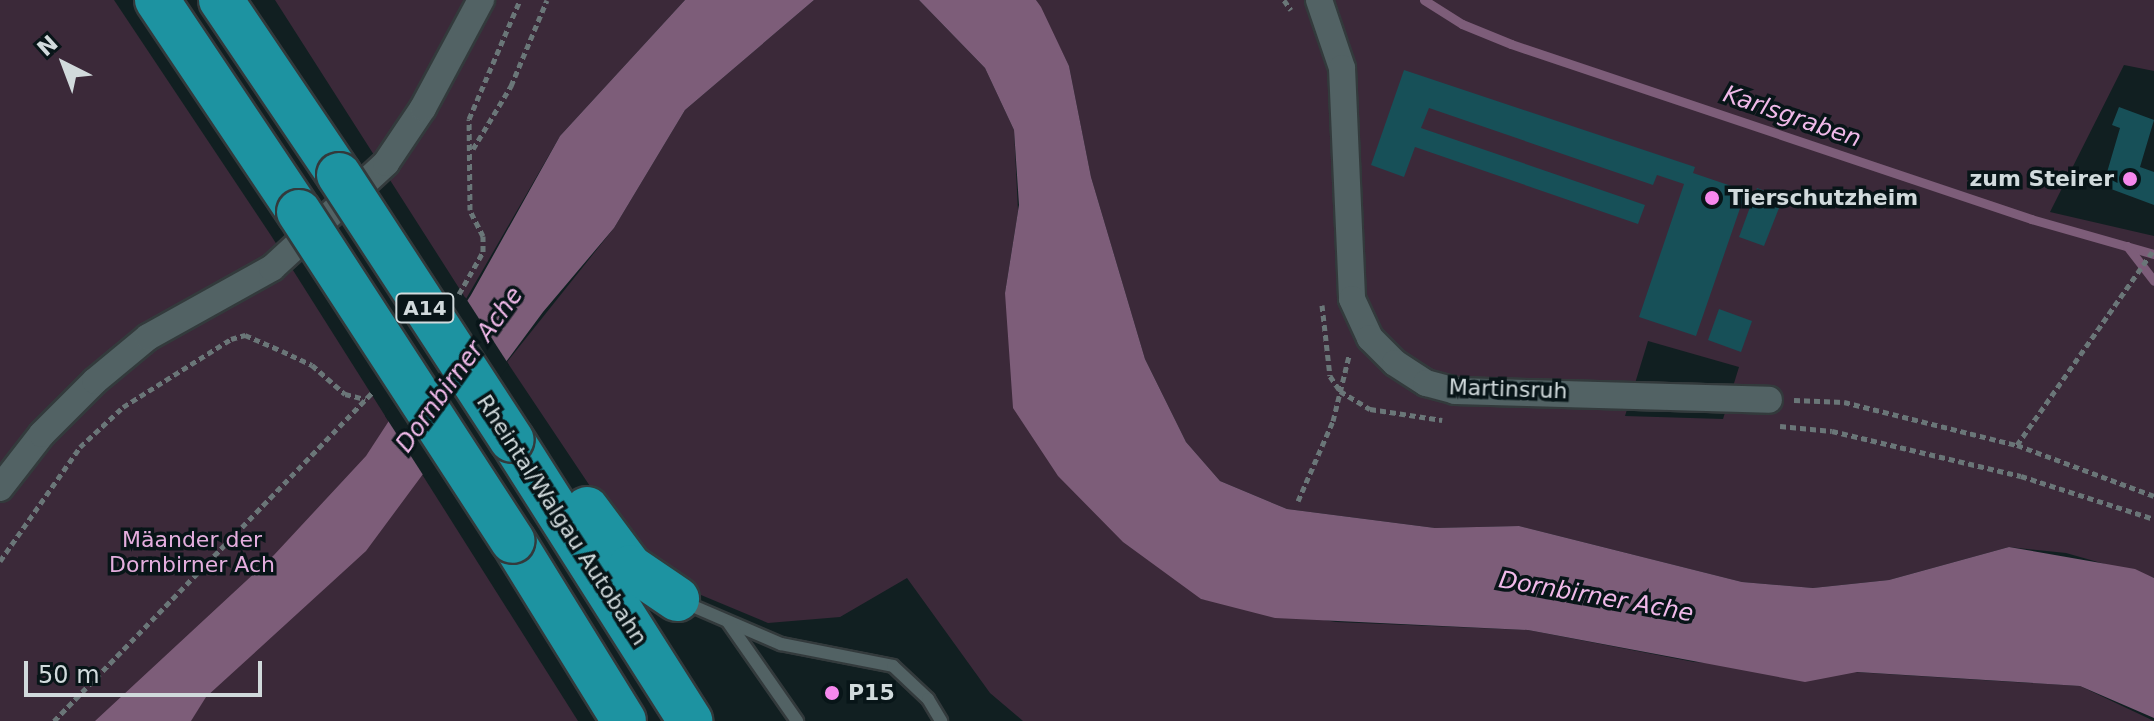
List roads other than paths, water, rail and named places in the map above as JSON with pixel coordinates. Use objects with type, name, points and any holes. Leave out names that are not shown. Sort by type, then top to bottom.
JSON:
[{"type":"highway","name":"A14","points":[[157,0],[513,541],[624,721]]},
{"type":"highway","name":"Rheintal/Walgau Autobahn","points":[[221,0],[512,440],[542,445],[562,494],[690,721]]},
{"type":"highway","points":[[562,494],[630,567],[661,593],[677,599]]},
{"type":"street","points":[[0,488],[42,434],[95,381],[148,337],[272,268],[386,163],[423,108],[481,0]]},
{"type":"street","name":"Martinsruh","points":[[1319,0],[1342,68],[1352,299],[1358,320],[1395,363],[1426,383],[1455,391],[1769,400]]},
{"type":"lane","points":[[677,599],[781,644],[893,666],[928,699],[941,721]]},
{"type":"lane","points":[[727,622],[797,721]]},
{"type":"water","name":"Dornbirner Ache","points":[[685,0],[814,0],[685,110],[614,228],[543,312],[366,551],[206,697],[191,721],[95,721],[274,555],[366,456],[471,295],[560,136]]},
{"type":"water","name":"Dornbirner Ache","points":[[919,0],[1036,0],[1041,7],[1069,66],[1091,177],[1145,359],[1186,442],[1220,481],[1287,509],[1435,528],[1519,526],[1742,582],[1813,588],[1889,580],[2009,547],[2135,569],[2154,578],[2154,718],[2080,686],[1857,672],[1805,682],[1528,630],[1275,618],[1201,599],[1123,542],[1058,476],[1013,408],[1005,293],[1019,205],[1014,130],[985,68]]},
{"type":"waterway","name":"Karlsgraben","points":[[1424,0],[1462,24],[1511,44],[2031,219],[2154,254]]},
{"type":"waterway","points":[[2127,246],[2154,281]]},
{"type":"place","name":"zum Steirer","points":[[2130,179]]},
{"type":"place","name":"Tierschutzheim","points":[[1712,198]]},
{"type":"place","name":"P15","points":[[832,693]]},
{"type":"park label","name":"Mäander der Dornbirner Ach","points":[[192,552]]}]
